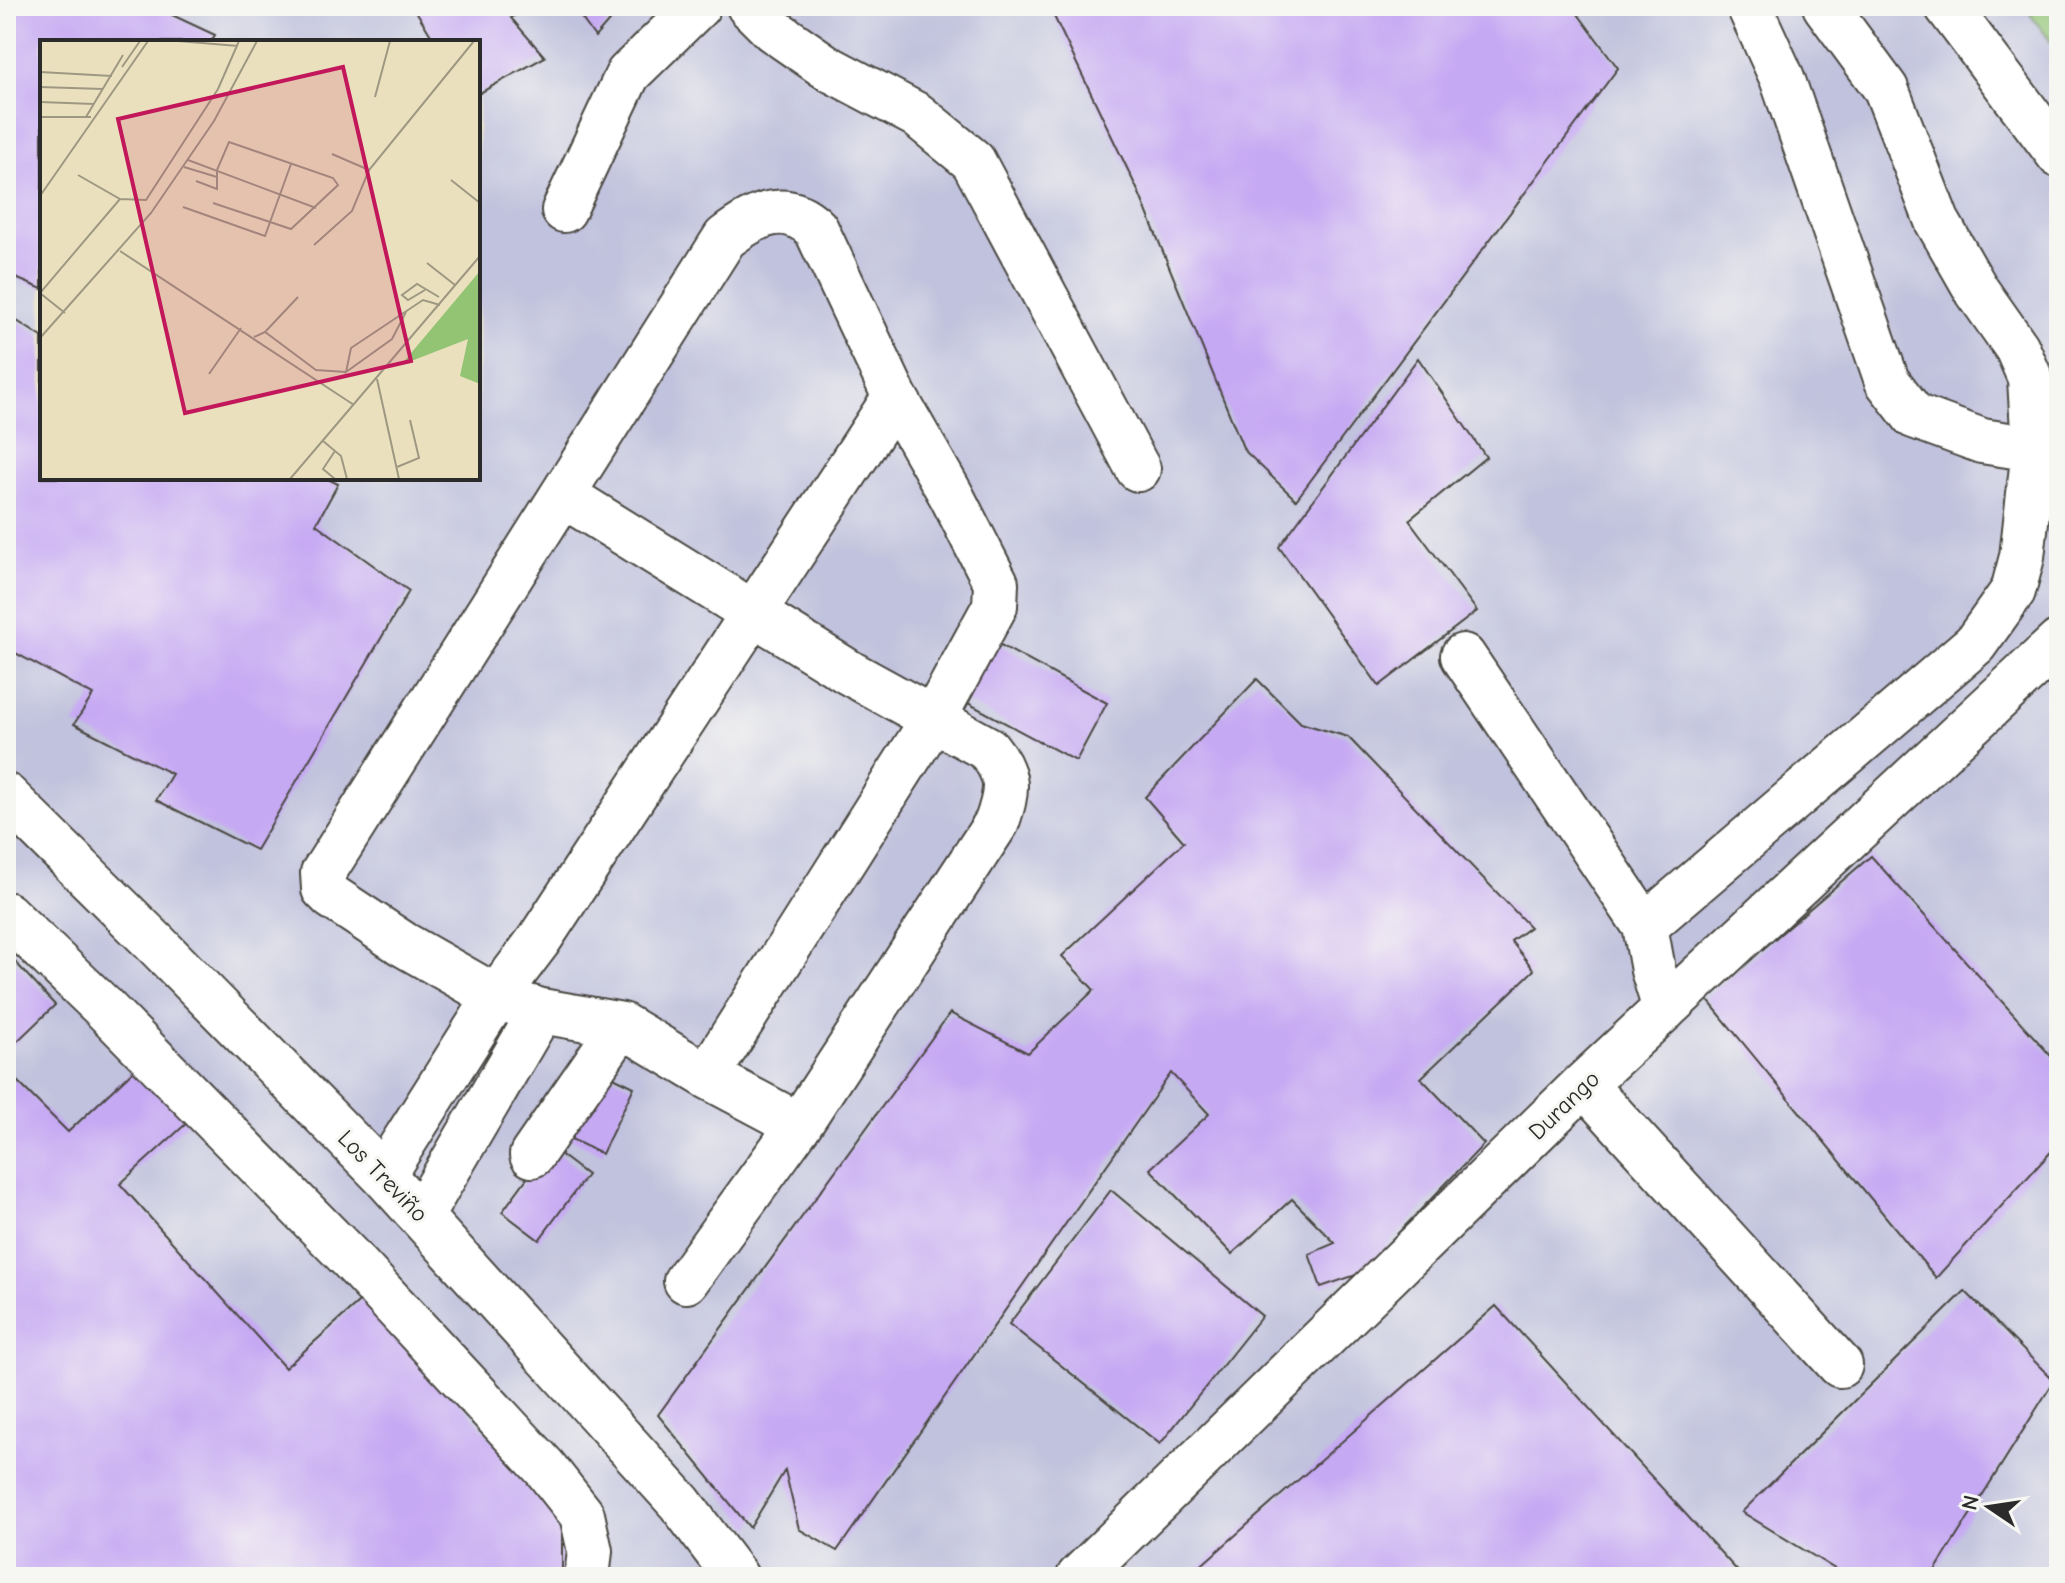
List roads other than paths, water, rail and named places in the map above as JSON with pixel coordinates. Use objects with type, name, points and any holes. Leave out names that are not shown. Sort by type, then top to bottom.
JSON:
[{"type":"street","points":[[564,210],[628,74],[698,6]]},
{"type":"street","points":[[749,6],[784,38],[828,68],[917,115],[973,161],[1138,469]]},
{"type":"street","points":[[1749,6],[1782,78],[1887,381],[1914,416],[1982,441],[2034,449]]},
{"type":"street","points":[[1645,926],[1975,644],[2013,591],[2022,557],[2034,449],[2030,378],[2017,348],[1977,291],[1937,221],[1886,89],[1825,6]]},
{"type":"street","points":[[1947,6],[2059,155]]},
{"type":"street","points":[[707,1076],[934,718],[995,606],[997,588],[951,495],[895,397],[816,229],[804,217],[781,212],[743,224],[725,238],[328,865],[322,882],[332,897],[403,944],[496,997],[541,1011],[622,1025],[707,1076],[799,1125]]},
{"type":"street","points":[[383,1175],[496,997],[539,940],[895,397]]},
{"type":"street","points":[[563,495],[850,673],[988,749],[1001,765],[1006,781],[997,822],[799,1125],[686,1281]]},
{"type":"street","name":"Durango","points":[[1079,1577],[1584,1084],[2059,642]]},
{"type":"street","points":[[1463,656],[1645,926],[1653,970],[1665,1009]]},
{"type":"street","name":"Los Treviño","points":[[6,796],[383,1175],[680,1503],[736,1577]]},
{"type":"street","points":[[6,914],[103,1007],[340,1248],[545,1468],[582,1515],[590,1551],[587,1577]]},
{"type":"street","points":[[421,1216],[541,1011]]},
{"type":"street","points":[[532,1155],[622,1025]]},
{"type":"street","points":[[1584,1084],[1840,1365]]}]
